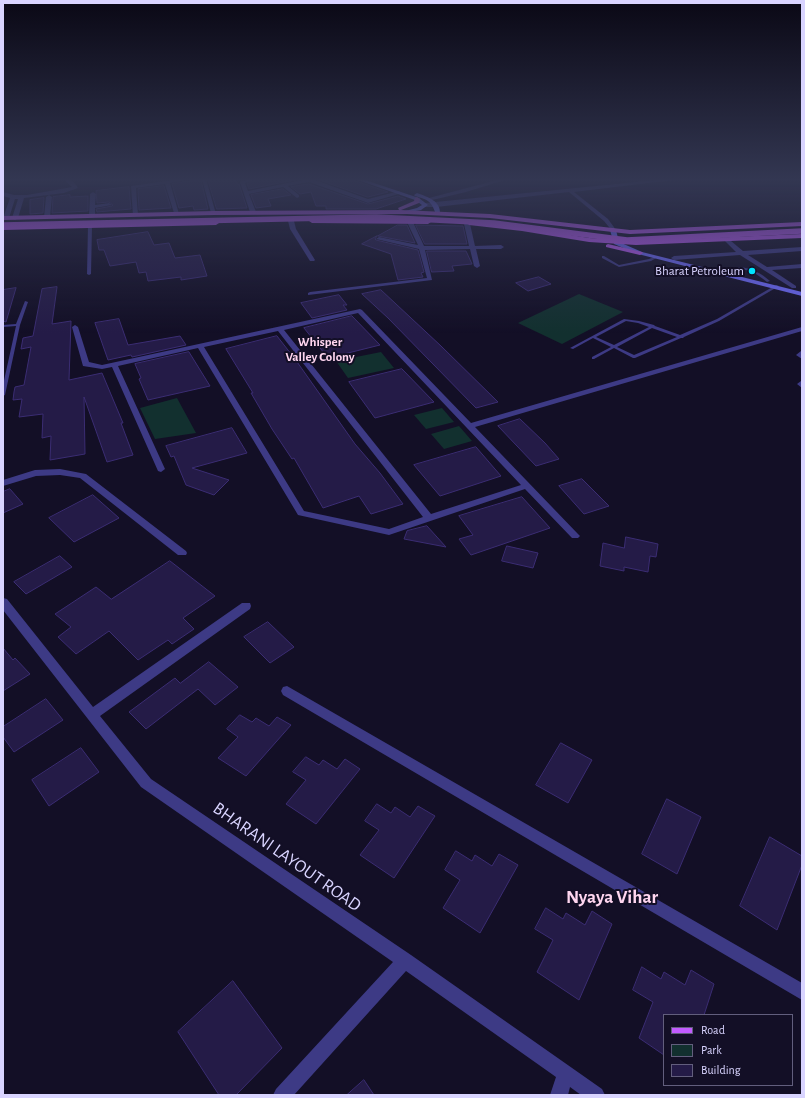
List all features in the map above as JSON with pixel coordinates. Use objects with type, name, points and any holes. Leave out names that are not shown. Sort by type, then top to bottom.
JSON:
[{"type":"main road","points":[[530,230],[616,243],[802,236]]},
{"type":"main road","points":[[551,230],[627,240],[802,232]]},
{"type":"main road","points":[[584,230],[624,235],[743,230]]},
{"type":"main road","points":[[613,230],[616,243]]},
{"type":"main road","points":[[625,230],[677,230]]},
{"type":"main road","points":[[589,240],[621,250],[640,253],[777,286],[802,294]]},
{"type":"main road","points":[[616,243],[640,253]]},
{"type":"main road","points":[[636,243],[644,249],[674,258],[731,270],[802,290]]},
{"type":"street","points":[[294,230],[312,260]]},
{"type":"street","points":[[310,294],[430,279],[422,248],[414,230]]},
{"type":"street","points":[[468,230],[477,266]]},
{"type":"street","points":[[725,238],[741,253],[794,287]]},
{"type":"street","points":[[379,239],[422,248],[500,247]]},
{"type":"street","points":[[674,258],[802,249]]},
{"type":"street","points":[[765,269],[802,266]]},
{"type":"street","points":[[75,326],[86,364],[102,367],[360,311],[574,536]]},
{"type":"street","points":[[280,328],[429,518]]},
{"type":"street","points":[[469,426],[802,329]]},
{"type":"street","points":[[200,346],[301,513],[389,532],[526,486]]},
{"type":"street","points":[[114,364],[161,469]]},
{"type":"street","points":[[3,483],[35,473],[60,472],[83,476],[182,553]]},
{"type":"street","name":"BHARANI LAYOUT ROAD","points":[[3,602],[146,783],[405,961],[596,1095]]},
{"type":"street","points":[[92,715],[246,606]]},
{"type":"street","points":[[287,691],[802,992]]},
{"type":"street","points":[[282,1095],[405,961]]},
{"type":"street","points":[[559,1095],[566,1074]]},
{"type":"lane","points":[[89,274],[90,230]]},
{"type":"lane","points":[[603,257],[619,266],[650,260],[656,257]]},
{"type":"lane","points":[[731,270],[743,269],[757,273],[768,281]]},
{"type":"lane","points":[[594,336],[634,357],[718,320],[777,286]]},
{"type":"lane","points":[[3,395],[18,325],[26,302]]},
{"type":"lane","points":[[572,348],[625,320],[632,320],[653,326],[682,337]]},
{"type":"lane","points":[[3,326],[18,325]]},
{"type":"lane","points":[[593,358],[653,326]]},
{"type":"lane","points":[[802,352],[798,355],[802,358]]},
{"type":"lane","points":[[802,382],[799,384],[802,387]]},
{"type":"green space","points":[[579,294],[623,312],[562,344],[518,323]]},
{"type":"green space","points":[[381,352],[394,368],[348,378],[336,361]]},
{"type":"green space","points":[[177,398],[196,433],[155,439],[140,408]]},
{"type":"green space","points":[[442,408],[454,422],[426,429],[414,415]]},
{"type":"green space","points":[[459,426],[472,441],[444,449],[431,434]]},
{"type":"building","points":[[388,230],[409,230],[415,243],[378,236]]},
{"type":"building","points":[[418,230],[464,230],[467,244],[425,244]]},
{"type":"building","points":[[148,232],[154,245],[169,243],[175,258],[200,255],[207,276],[181,280],[181,277],[148,281],[146,272],[139,273],[136,262],[110,266],[104,250],[99,250],[97,240]]},
{"type":"building","points":[[377,236],[375,239],[376,240],[418,250],[424,272],[421,273],[423,277],[398,280],[391,254],[362,244]]},
{"type":"building","points":[[427,251],[466,251],[472,264],[452,266],[454,271],[432,272]]},
{"type":"building","points":[[539,277],[551,284],[528,291],[516,283]]},
{"type":"building","points":[[57,287],[52,324],[71,321],[69,380],[102,373],[123,423],[121,423],[133,455],[107,462],[84,397],[85,454],[50,460],[51,436],[42,438],[43,414],[19,417],[22,399],[13,400],[14,392],[15,387],[24,385],[31,347],[21,349],[23,338],[33,336],[42,289]]},
{"type":"building","points":[[16,288],[6,322],[3,321],[3,290]]},
{"type":"building","points":[[381,290],[498,402],[476,408],[388,318],[362,294]]},
{"type":"building","points":[[339,295],[347,305],[343,305],[347,310],[312,318],[301,303]]},
{"type":"building","points":[[352,316],[380,345],[328,358],[304,328]]},
{"type":"building","points":[[119,319],[128,345],[180,336],[186,345],[132,357],[131,355],[108,360],[95,323]]},
{"type":"building","points":[[277,336],[355,444],[380,473],[403,504],[371,514],[359,496],[323,508],[294,458],[292,459],[272,429],[251,393],[253,393],[226,349]]},
{"type":"building","points":[[189,352],[210,386],[148,400],[139,379],[141,378],[135,364]]},
{"type":"building","points":[[402,369],[434,402],[375,418],[349,382]]},
{"type":"building","points":[[520,419],[559,459],[536,466],[498,426]]},
{"type":"building","points":[[232,428],[247,453],[192,468],[229,480],[214,495],[186,485],[174,456],[171,457],[166,446]]},
{"type":"building","points":[[476,447],[501,476],[440,496],[414,465]]},
{"type":"building","points":[[582,479],[609,506],[584,514],[559,486]]},
{"type":"building","points":[[10,489],[23,504],[3,513],[3,492]]},
{"type":"building","points":[[93,495],[119,518],[74,542],[49,518]]},
{"type":"building","points":[[522,497],[550,528],[471,555],[459,539],[473,535],[459,516]]},
{"type":"building","points":[[427,526],[446,547],[404,539],[407,531]]},
{"type":"building","points":[[626,537],[658,544],[656,557],[650,556],[648,572],[624,567],[624,571],[600,566],[603,543],[624,548]]},
{"type":"building","points":[[507,546],[538,553],[533,568],[502,561]]},
{"type":"building","points":[[60,556],[72,567],[26,594],[14,582]]},
{"type":"building","points":[[170,561],[215,596],[183,618],[194,629],[172,644],[168,640],[138,660],[109,631],[76,654],[58,637],[71,627],[55,614],[96,587],[111,599]]},
{"type":"building","points":[[268,622],[294,647],[270,663],[244,637]]},
{"type":"building","points":[[3,648],[13,660],[15,658],[30,674],[3,691]]},
{"type":"building","points":[[209,662],[238,687],[215,705],[198,689],[146,729],[129,712],[175,678],[180,683]]},
{"type":"building","points":[[46,699],[63,720],[14,752],[3,737],[3,727]]},
{"type":"building","points":[[240,715],[252,722],[256,718],[269,726],[277,717],[291,725],[246,776],[218,758],[238,737],[227,729]]},
{"type":"building","points":[[561,743],[592,760],[568,803],[536,785]]},
{"type":"building","points":[[81,748],[99,772],[49,806],[32,780]]},
{"type":"building","points":[[306,757],[319,765],[323,760],[337,769],[345,759],[360,769],[316,824],[286,804],[306,780],[293,772]]},
{"type":"building","points":[[667,799],[701,817],[677,874],[642,854]]},
{"type":"building","points":[[377,804],[391,813],[395,807],[410,817],[418,806],[435,816],[394,878],[360,855],[379,830],[365,821]]},
{"type":"building","points":[[770,837],[802,856],[802,865],[777,930],[740,906]]},
{"type":"building","points":[[456,851],[472,861],[475,855],[492,866],[499,854],[518,865],[480,933],[443,908],[460,880],[445,870]]},
{"type":"building","points":[[546,908],[563,919],[566,913],[585,925],[592,911],[612,924],[579,1000],[537,972],[553,940],[535,929]]},
{"type":"building","points":[[642,967],[661,979],[664,972],[685,985],[691,970],[714,984],[704,1014],[663,1014],[663,1054],[639,1038],[653,1002],[633,990]]},
{"type":"building","points":[[233,981],[282,1048],[236,1095],[219,1095],[178,1032]]},
{"type":"building","points":[[364,1080],[374,1095],[347,1095]]},
{"type":"place","name":"Bharat Petroleum","points":[[752,271]]},
{"type":"district","name":"Whisper Valley Colony","points":[[320,350]]},
{"type":"district","name":"Nyaya Vihar","points":[[612,897]]}]
